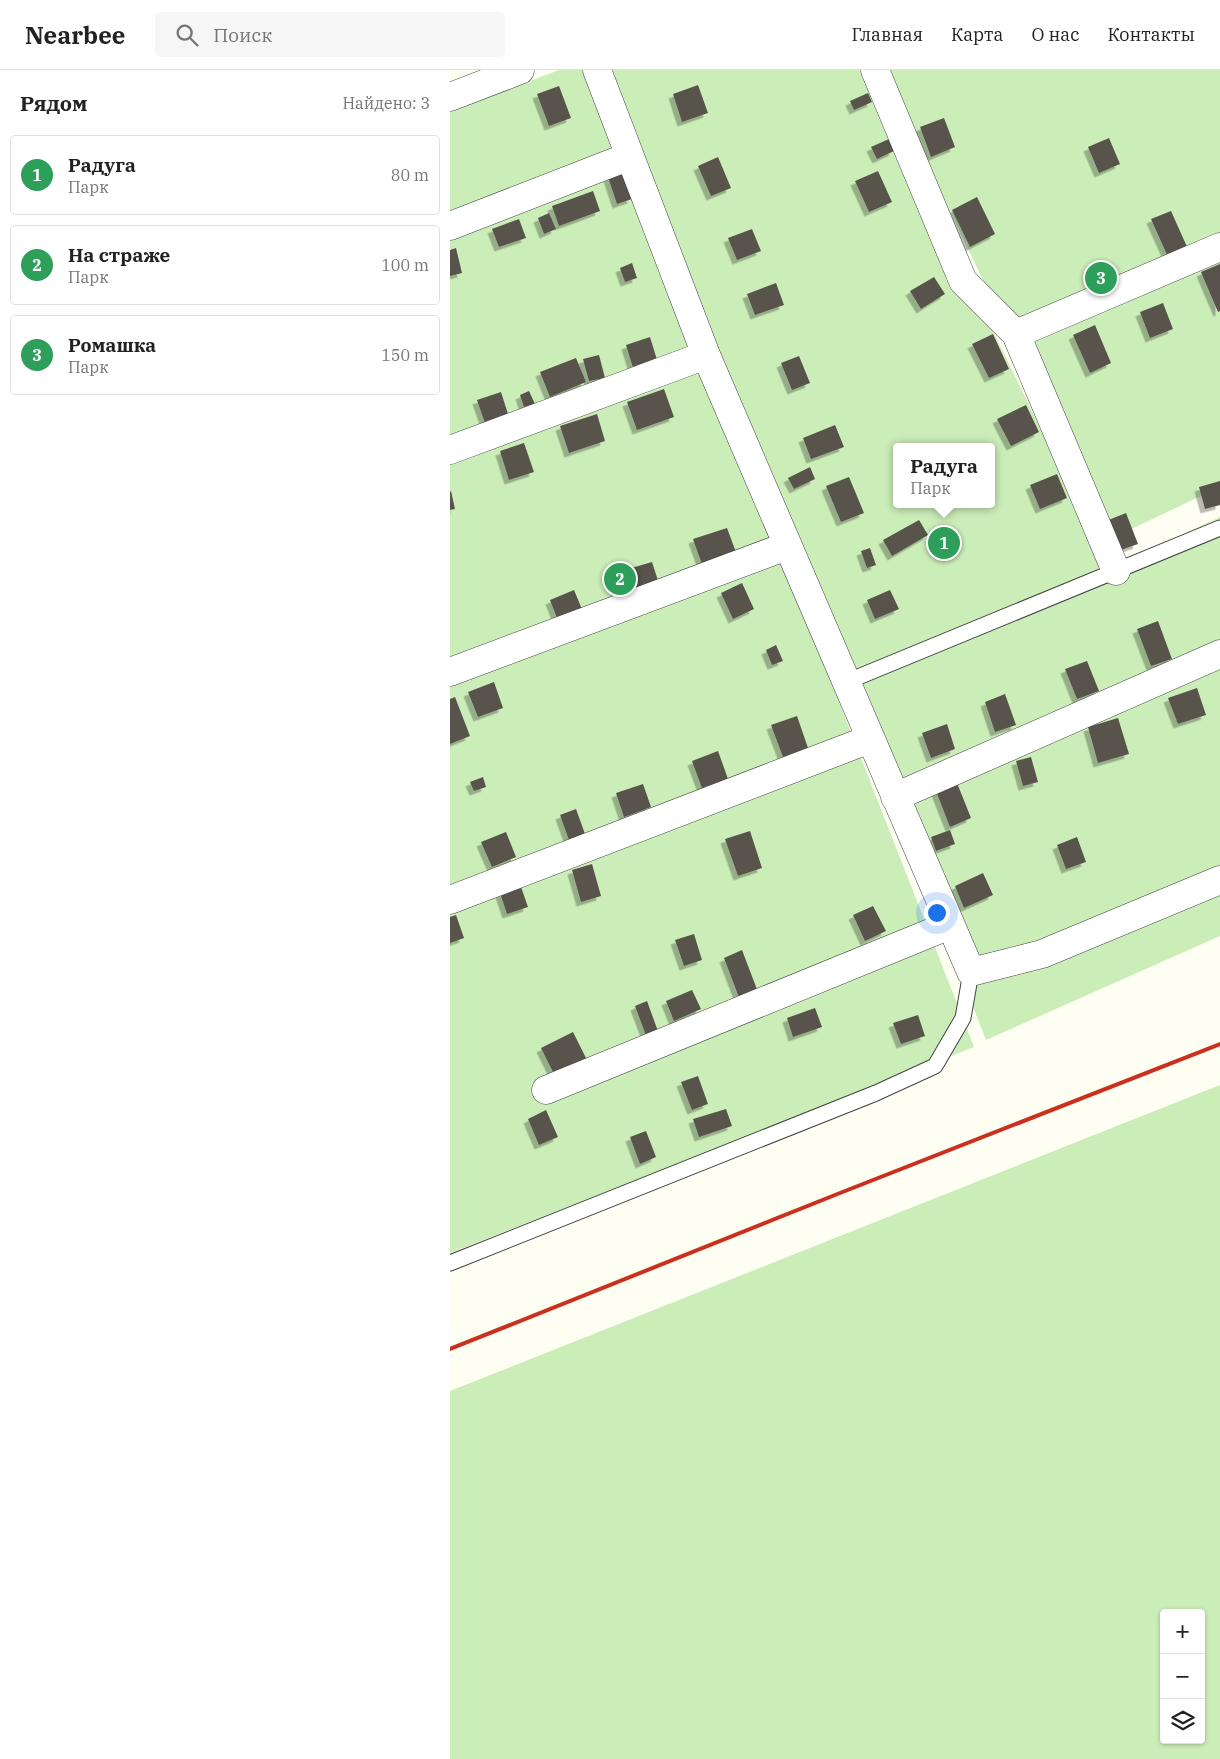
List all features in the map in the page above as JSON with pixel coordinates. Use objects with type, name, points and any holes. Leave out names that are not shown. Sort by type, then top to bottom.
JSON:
[{"type":"street","points":[[450,97],[520,70]]},
{"type":"street","points":[[597,70],[706,355],[971,972],[1042,954],[1220,880]]},
{"type":"street","points":[[875,70],[963,281],[1016,334],[1116,571]]},
{"type":"street","points":[[450,226],[630,156]]},
{"type":"street","points":[[1016,334],[1220,247]]},
{"type":"street","points":[[450,450],[706,355]]},
{"type":"street","points":[[450,672],[787,546]]},
{"type":"street","points":[[895,797],[1220,654]]},
{"type":"street","points":[[450,900],[870,739]]},
{"type":"street","points":[[546,1090],[950,924]]},
{"type":"lane","points":[[846,682],[1220,528]]},
{"type":"lane","points":[[450,1263],[876,1093],[935,1066],[963,1018],[971,972]]},
{"type":"green space","points":[[559,70],[592,70],[974,1047],[450,1253],[450,111]]},
{"type":"green space","points":[[606,70],[865,70],[1109,568],[1220,517],[1220,936],[986,1040]]},
{"type":"green space","points":[[882,70],[1220,70],[1220,487],[1108,540]]},
{"type":"green space","points":[[1220,1085],[1220,1759],[450,1759],[450,1391]]},
{"type":"building","points":[[698,85],[708,113],[682,122],[673,94]]},
{"type":"building","points":[[559,86],[571,118],[549,126],[537,94]]},
{"type":"building","points":[[868,93],[872,102],[854,110],[850,101]]},
{"type":"building","points":[[944,118],[955,147],[931,157],[920,127]]},
{"type":"building","points":[[1109,138],[1120,164],[1099,173],[1088,147]]},
{"type":"building","points":[[889,139],[894,151],[877,159],[871,147]]},
{"type":"building","points":[[718,157],[731,188],[711,196],[698,166]]},
{"type":"building","points":[[878,171],[892,202],[869,212],[855,181]]},
{"type":"building","points":[[623,172],[632,199],[617,204],[608,177]]},
{"type":"building","points":[[593,191],[600,211],[559,226],[552,206]]},
{"type":"building","points":[[977,197],[995,234],[970,247],[952,210]]},
{"type":"building","points":[[1171,211],[1188,249],[1168,257],[1151,219]]},
{"type":"building","points":[[549,213],[556,229],[544,234],[538,218]]},
{"type":"building","points":[[519,219],[526,238],[499,247],[492,229]]},
{"type":"building","points":[[752,229],[761,251],[737,260],[728,238]]},
{"type":"building","points":[[456,248],[462,273],[450,276],[450,250]]},
{"type":"building","points":[[632,263],[637,278],[625,282],[620,268]]},
{"type":"building","points":[[1220,264],[1220,311],[1218,312],[1201,272]]},
{"type":"building","points":[[934,277],[945,294],[921,309],[910,291]]},
{"type":"building","points":[[776,283],[784,305],[755,315],[747,294]]},
{"type":"building","points":[[1163,303],[1173,329],[1150,338],[1140,312]]},
{"type":"building","points":[[1095,325],[1111,363],[1090,373],[1073,335]]},
{"type":"building","points":[[993,334],[1009,369],[989,378],[972,344]]},
{"type":"building","points":[[650,337],[658,363],[634,371],[626,345]]},
{"type":"building","points":[[599,355],[605,378],[589,381],[583,359]]},
{"type":"building","points":[[799,356],[810,383],[792,390],[781,363]]},
{"type":"building","points":[[576,358],[586,382],[550,397],[540,372]]},
{"type":"building","points":[[664,389],[674,417],[637,430],[627,402]]},
{"type":"building","points":[[529,391],[535,404],[524,407],[520,395]]},
{"type":"building","points":[[501,392],[508,414],[485,423],[477,400]]},
{"type":"building","points":[[1026,405],[1039,432],[1011,446],[997,419]]},
{"type":"building","points":[[597,414],[605,441],[569,453],[560,426]]},
{"type":"building","points":[[835,425],[844,447],[811,459],[803,438]]},
{"type":"building","points":[[524,443],[534,472],[509,480],[500,451]]},
{"type":"building","points":[[810,467],[815,479],[794,489],[788,478]]},
{"type":"building","points":[[1057,474],[1067,498],[1040,509],[1030,485]]},
{"type":"building","points":[[849,477],[864,513],[841,522],[826,486]]},
{"type":"building","points":[[1220,481],[1220,505],[1205,509],[1199,487]]},
{"type":"building","points":[[450,492],[455,509],[450,510]]},
{"type":"building","points":[[1126,513],[1138,544],[1118,551],[1106,521]]},
{"type":"building","points":[[919,520],[928,535],[892,556],[883,540]]},
{"type":"building","points":[[727,528],[737,555],[703,567],[693,539]]},
{"type":"building","points":[[870,548],[876,565],[867,568],[861,551]]},
{"type":"building","points":[[652,562],[661,590],[636,597],[628,569]]},
{"type":"building","points":[[742,583],[754,609],[733,619],[721,593]]},
{"type":"building","points":[[574,590],[584,614],[559,623],[550,600]]},
{"type":"building","points":[[890,590],[899,609],[875,619],[867,600]]},
{"type":"building","points":[[1158,621],[1172,659],[1151,666],[1137,629]]},
{"type":"building","points":[[776,645],[783,661],[772,665],[766,650]]},
{"type":"building","points":[[1087,661],[1099,691],[1077,699],[1065,669]]},
{"type":"building","points":[[494,682],[503,708],[478,717],[468,692]]},
{"type":"building","points":[[1197,688],[1206,715],[1178,724],[1168,698]]},
{"type":"building","points":[[1005,694],[1016,725],[995,732],[985,702]]},
{"type":"building","points":[[455,697],[470,736],[450,744],[450,699]]},
{"type":"building","points":[[797,716],[808,748],[783,757],[771,725]]},
{"type":"building","points":[[1118,718],[1129,754],[1098,763],[1088,727]]},
{"type":"building","points":[[947,724],[955,749],[931,758],[922,733]]},
{"type":"building","points":[[718,751],[728,779],[702,788],[692,761]]},
{"type":"building","points":[[1031,757],[1038,782],[1023,786],[1016,761]]},
{"type":"building","points":[[483,777],[486,787],[474,791],[470,782]]},
{"type":"building","points":[[957,783],[971,818],[950,827],[936,791]]},
{"type":"building","points":[[643,784],[651,807],[624,817],[616,793]]},
{"type":"building","points":[[576,809],[585,834],[569,840],[560,815]]},
{"type":"building","points":[[950,830],[955,844],[936,851],[931,837]]},
{"type":"building","points":[[750,831],[762,868],[738,876],[725,839]]},
{"type":"building","points":[[506,832],[516,857],[492,867],[481,842]]},
{"type":"building","points":[[1077,837],[1086,862],[1066,869],[1057,845]]},
{"type":"building","points":[[592,864],[601,896],[581,902],[572,870]]},
{"type":"building","points":[[983,873],[993,895],[964,908],[955,886]]},
{"type":"building","points":[[521,887],[528,907],[507,914],[500,893]]},
{"type":"building","points":[[873,906],[886,931],[865,941],[853,915]]},
{"type":"building","points":[[456,915],[464,938],[450,943],[450,917]]},
{"type":"building","points":[[694,934],[702,960],[684,966],[675,940]]},
{"type":"building","points":[[742,950],[758,992],[740,1000],[724,958]]},
{"type":"building","points":[[692,990],[701,1009],[674,1021],[666,1001]]},
{"type":"building","points":[[647,1001],[659,1034],[647,1038],[635,1006]]},
{"type":"building","points":[[815,1008],[822,1027],[793,1037],[787,1018]]},
{"type":"building","points":[[918,1015],[925,1036],[901,1044],[893,1023]]},
{"type":"building","points":[[573,1032],[588,1062],[556,1078],[541,1048]]},
{"type":"building","points":[[698,1076],[708,1104],[692,1110],[681,1082]]},
{"type":"building","points":[[726,1109],[732,1126],[699,1137],[693,1119]]},
{"type":"building","points":[[546,1110],[558,1137],[539,1145],[528,1119]]},
{"type":"building","points":[[646,1131],[656,1157],[640,1164],[630,1137]]},
{"type":"railway","points":[[450,1349],[1220,1044]]},
{"type":"place","name":"Ромашка","points":[[1101,278]]},
{"type":"place","name":"Радуга","points":[[944,543]]},
{"type":"place","name":"На страже","points":[[620,579]]}]
